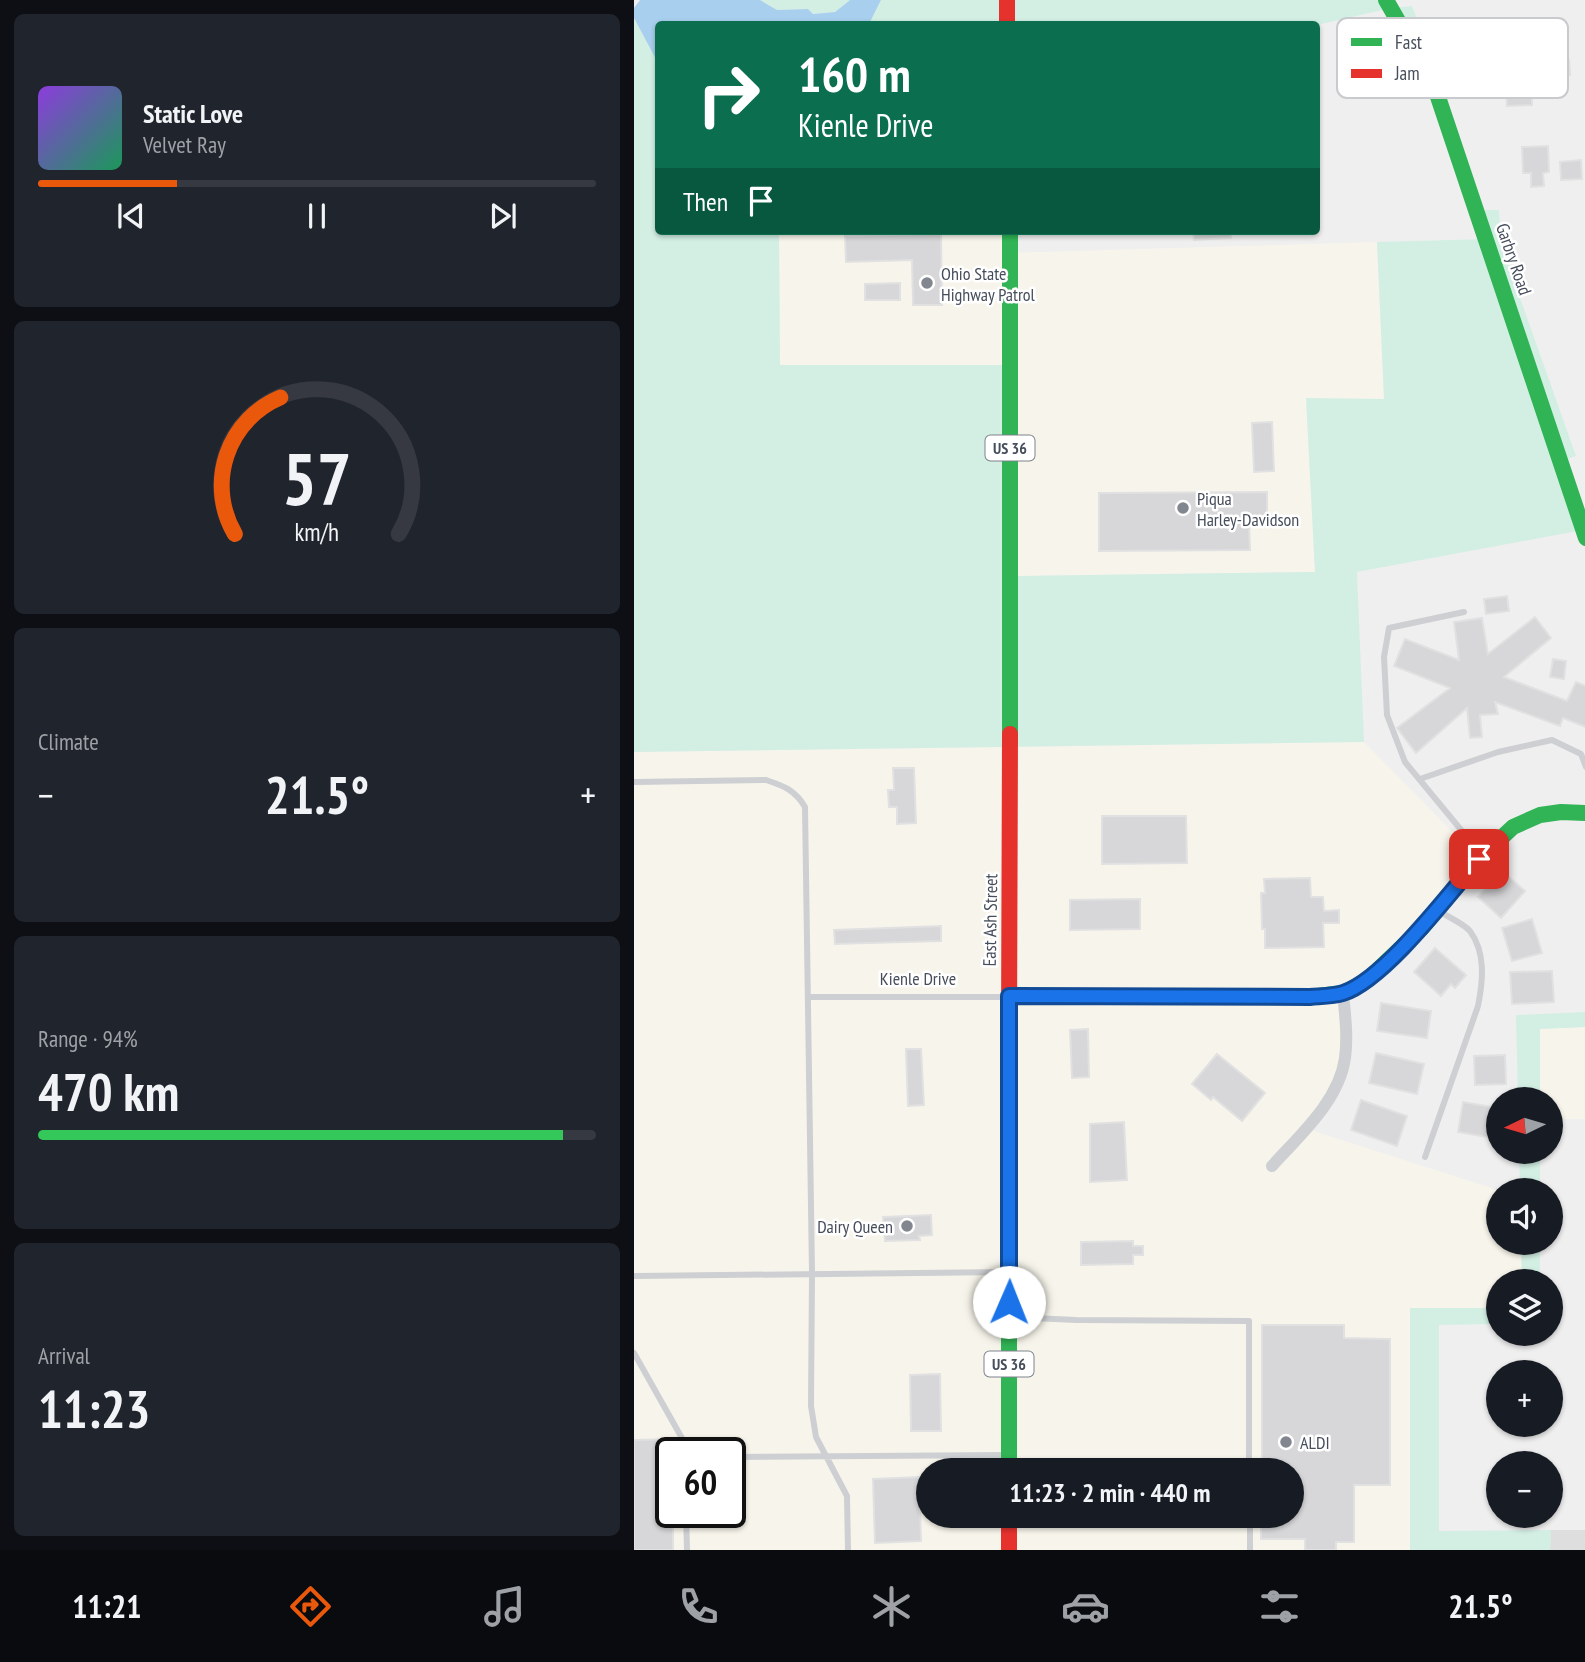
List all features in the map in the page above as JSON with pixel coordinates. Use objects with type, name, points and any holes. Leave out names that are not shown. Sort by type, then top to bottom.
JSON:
[{"type":"main road","points":[[1007,0],[1007,21]]},
{"type":"main road","name":"Garbry Road","points":[[1386,0],[1396,18]]},
{"type":"main road","name":"Garbry Road","points":[[1438,98],[1585,538]]},
{"type":"main road","name":"East Ash Street","points":[[1009,1458],[1010,235]]},
{"type":"main road","name":"Kienle Drive","points":[[1009,996],[1310,997],[1343,993],[1366,981],[1422,928],[1482,855],[1513,827],[1540,815],[1585,813]]},
{"type":"main road","points":[[1009,1528],[1009,1550]]},
{"type":"street","points":[[1272,1166],[1316,1117],[1334,1091],[1345,1061],[1347,1034],[1343,993]]},
{"type":"lane","points":[[1464,612],[1389,628],[1384,657],[1387,715],[1405,762],[1482,855]]},
{"type":"lane","points":[[1420,779],[1498,752],[1552,740],[1581,754],[1585,767]]},
{"type":"lane","points":[[634,782],[766,780],[798,794],[805,807],[812,1273],[811,1406],[816,1437],[847,1496],[848,1550]]},
{"type":"lane","points":[[1424,1157],[1478,1006],[1483,982],[1482,959],[1469,930],[1436,909]]},
{"type":"lane","name":"Kienle Drive","points":[[808,997],[1009,996]]},
{"type":"lane","points":[[634,1276],[1009,1272]]},
{"type":"lane","points":[[1009,1317],[1249,1321],[1249,1458]]},
{"type":"lane","points":[[634,1353],[681,1437]]},
{"type":"lane","points":[[746,1457],[826,1455],[916,1459]]},
{"type":"lane","points":[[686,1528],[687,1550]]},
{"type":"lane","points":[[1250,1528],[1250,1550]]},
{"type":"shaded area","points":[[779,235],[1010,235],[1010,253],[1377,242],[1384,399],[1306,399],[1315,572],[1010,576],[1009,365],[780,365]]},
{"type":"shaded area","points":[[1364,742],[1479,859],[1436,909],[1343,993],[1345,1061],[1307,1129],[1486,1186],[1486,1255],[1521,1255],[1522,1269],[1486,1269],[1486,1308],[1410,1308],[1410,1550],[634,1550],[634,752]]},
{"type":"shaded area","points":[[1585,1027],[1585,1119],[1563,1119],[1563,1087],[1540,1087],[1540,1029]]},
{"type":"shaded area","points":[[1551,1530],[1585,1530],[1585,1550],[1550,1550]]},
{"type":"green space","points":[[760,0],[850,0],[835,12],[813,14],[808,9],[777,10]]},
{"type":"green space","points":[[881,0],[1386,0],[1391,8],[1337,18],[1337,20],[1320,24],[1320,21],[870,21]]},
{"type":"green space","points":[[1412,6],[1417,18],[1397,18],[1391,8]]},
{"type":"green space","points":[[634,18],[655,57],[655,235],[779,235],[780,365],[1010,365],[1010,576],[1315,572],[1306,398],[1384,399],[1377,242],[1486,239],[1477,210],[1499,210],[1501,244],[1576,456],[1561,461],[1583,530],[1357,572],[1364,742],[634,752]]},
{"type":"green space","points":[[1585,1012],[1585,1027],[1540,1029],[1540,1087],[1518,1087],[1516,1015]]},
{"type":"green space","points":[[1519,1164],[1540,1164],[1540,1178],[1520,1178]]},
{"type":"green space","points":[[1521,1255],[1540,1255],[1540,1269],[1522,1269]]},
{"type":"green space","points":[[1410,1308],[1486,1308],[1486,1324],[1439,1325],[1439,1531],[1551,1530],[1550,1550],[1410,1550]]},
{"type":"water","points":[[640,0],[760,0],[777,10],[808,9],[813,14],[835,12],[850,0],[881,0],[870,21],[655,21],[655,57],[634,18],[634,8]]},
{"type":"building","points":[[1506,98],[1532,98],[1532,105],[1507,106]]},
{"type":"building","points":[[1548,146],[1549,172],[1543,173],[1544,186],[1531,187],[1531,173],[1523,173],[1522,147]]},
{"type":"building","points":[[1581,160],[1582,179],[1561,180],[1560,162]]},
{"type":"building","name":"Ohio State Highway Patrol","points":[[941,235],[942,305],[913,305],[912,260],[846,262],[845,236]]},
{"type":"building","points":[[1193,235],[1231,235],[1231,238],[1194,240]]},
{"type":"building","points":[[900,283],[900,300],[865,300],[865,284]]},
{"type":"building","points":[[1272,422],[1274,471],[1254,472],[1252,423]]},
{"type":"building","name":"Piqua Harley-Davidson","points":[[1267,492],[1267,522],[1249,522],[1250,550],[1099,551],[1099,493]]},
{"type":"building","points":[[1507,596],[1509,611],[1486,614],[1484,599]]},
{"type":"building","points":[[1535,617],[1551,638],[1504,677],[1567,701],[1576,682],[1586,686],[1586,727],[1563,718],[1560,726],[1495,702],[1498,714],[1480,715],[1482,737],[1470,738],[1467,708],[1416,753],[1397,728],[1450,688],[1394,666],[1405,639],[1459,660],[1454,622],[1482,618],[1488,654]]},
{"type":"building","points":[[1553,659],[1566,661],[1564,679],[1550,677]]},
{"type":"building","points":[[893,768],[914,768],[916,823],[897,824],[897,807],[889,807],[888,790],[894,790]]},
{"type":"building","points":[[1102,816],[1186,816],[1187,863],[1102,864]]},
{"type":"building","points":[[1501,870],[1525,891],[1501,918],[1478,897]]},
{"type":"building","points":[[1310,878],[1311,897],[1323,897],[1324,911],[1339,910],[1339,923],[1323,923],[1324,947],[1265,948],[1261,893],[1265,893],[1264,879]]},
{"type":"building","points":[[1140,899],[1140,929],[1070,930],[1070,900]]},
{"type":"building","points":[[1532,919],[1542,953],[1512,961],[1502,928]]},
{"type":"building","points":[[941,926],[941,941],[835,944],[834,930]]},
{"type":"building","points":[[1435,948],[1466,975],[1455,988],[1451,984],[1441,996],[1414,972]]},
{"type":"building","points":[[1552,971],[1554,1002],[1512,1004],[1510,972]]},
{"type":"building","points":[[1381,1003],[1431,1011],[1427,1038],[1377,1031]]},
{"type":"building","points":[[1088,1029],[1089,1077],[1072,1078],[1070,1030]]},
{"type":"building","points":[[906,1049],[921,1049],[924,1105],[908,1106]]},
{"type":"building","points":[[1376,1053],[1424,1064],[1417,1094],[1369,1083]]},
{"type":"building","points":[[1217,1054],[1265,1093],[1242,1121],[1192,1084]]},
{"type":"building","points":[[1505,1055],[1506,1084],[1475,1085],[1474,1056]]},
{"type":"building","points":[[1361,1100],[1407,1116],[1397,1146],[1351,1130]]},
{"type":"building","points":[[1463,1102],[1486,1106],[1486,1137],[1458,1132]]},
{"type":"building","points":[[1124,1122],[1127,1180],[1090,1182],[1090,1124]]},
{"type":"building","name":"Dairy Queen","points":[[931,1215],[932,1235],[919,1236],[920,1240],[885,1241],[883,1217]]},
{"type":"building","points":[[1133,1241],[1133,1246],[1143,1246],[1143,1255],[1133,1255],[1133,1264],[1081,1265],[1081,1242]]},
{"type":"building","points":[[1262,1325],[1344,1325],[1344,1338],[1390,1339],[1390,1485],[1354,1485],[1354,1542],[1336,1542],[1336,1550],[1305,1550],[1305,1539],[1261,1539],[1261,1528],[1304,1528],[1304,1458],[1262,1458]]},
{"type":"building","points":[[940,1374],[941,1431],[911,1431],[910,1375]]},
{"type":"building","points":[[655,1439],[655,1528],[673,1528],[673,1550],[634,1550],[634,1440]]},
{"type":"building","points":[[916,1477],[916,1528],[921,1528],[921,1541],[875,1543],[873,1479]]},
{"type":"traffic: fast","points":[[1386,0],[1396,18]]},
{"type":"traffic: fast","points":[[1438,98],[1586,538]]},
{"type":"traffic: fast","points":[[1010,235],[1010,734]]},
{"type":"traffic: fast","points":[[1009,997],[1310,997],[1343,993],[1366,981],[1422,928],[1479,859],[1513,827],[1540,815],[1586,813]]},
{"type":"traffic: fast","points":[[1009,1034],[1009,1458]]},
{"type":"traffic: jam","points":[[1007,0],[1007,21]]},
{"type":"traffic: jam","points":[[1009,1034],[1010,734]]},
{"type":"traffic: jam","points":[[1009,1528],[1009,1550]]},
{"type":"place","name":"Ohio State Highway Patrol","points":[[927,283]]},
{"type":"place","name":"Piqua Harley-Davidson","points":[[1183,508]]},
{"type":"place","name":"Dairy Queen","points":[[907,1226]]},
{"type":"place","name":"ALDI","points":[[1286,1442]]},
{"type":"route","points":[[1009,1302],[1009,996],[1310,997],[1343,993],[1366,981],[1422,928],[1479,859]]}]
